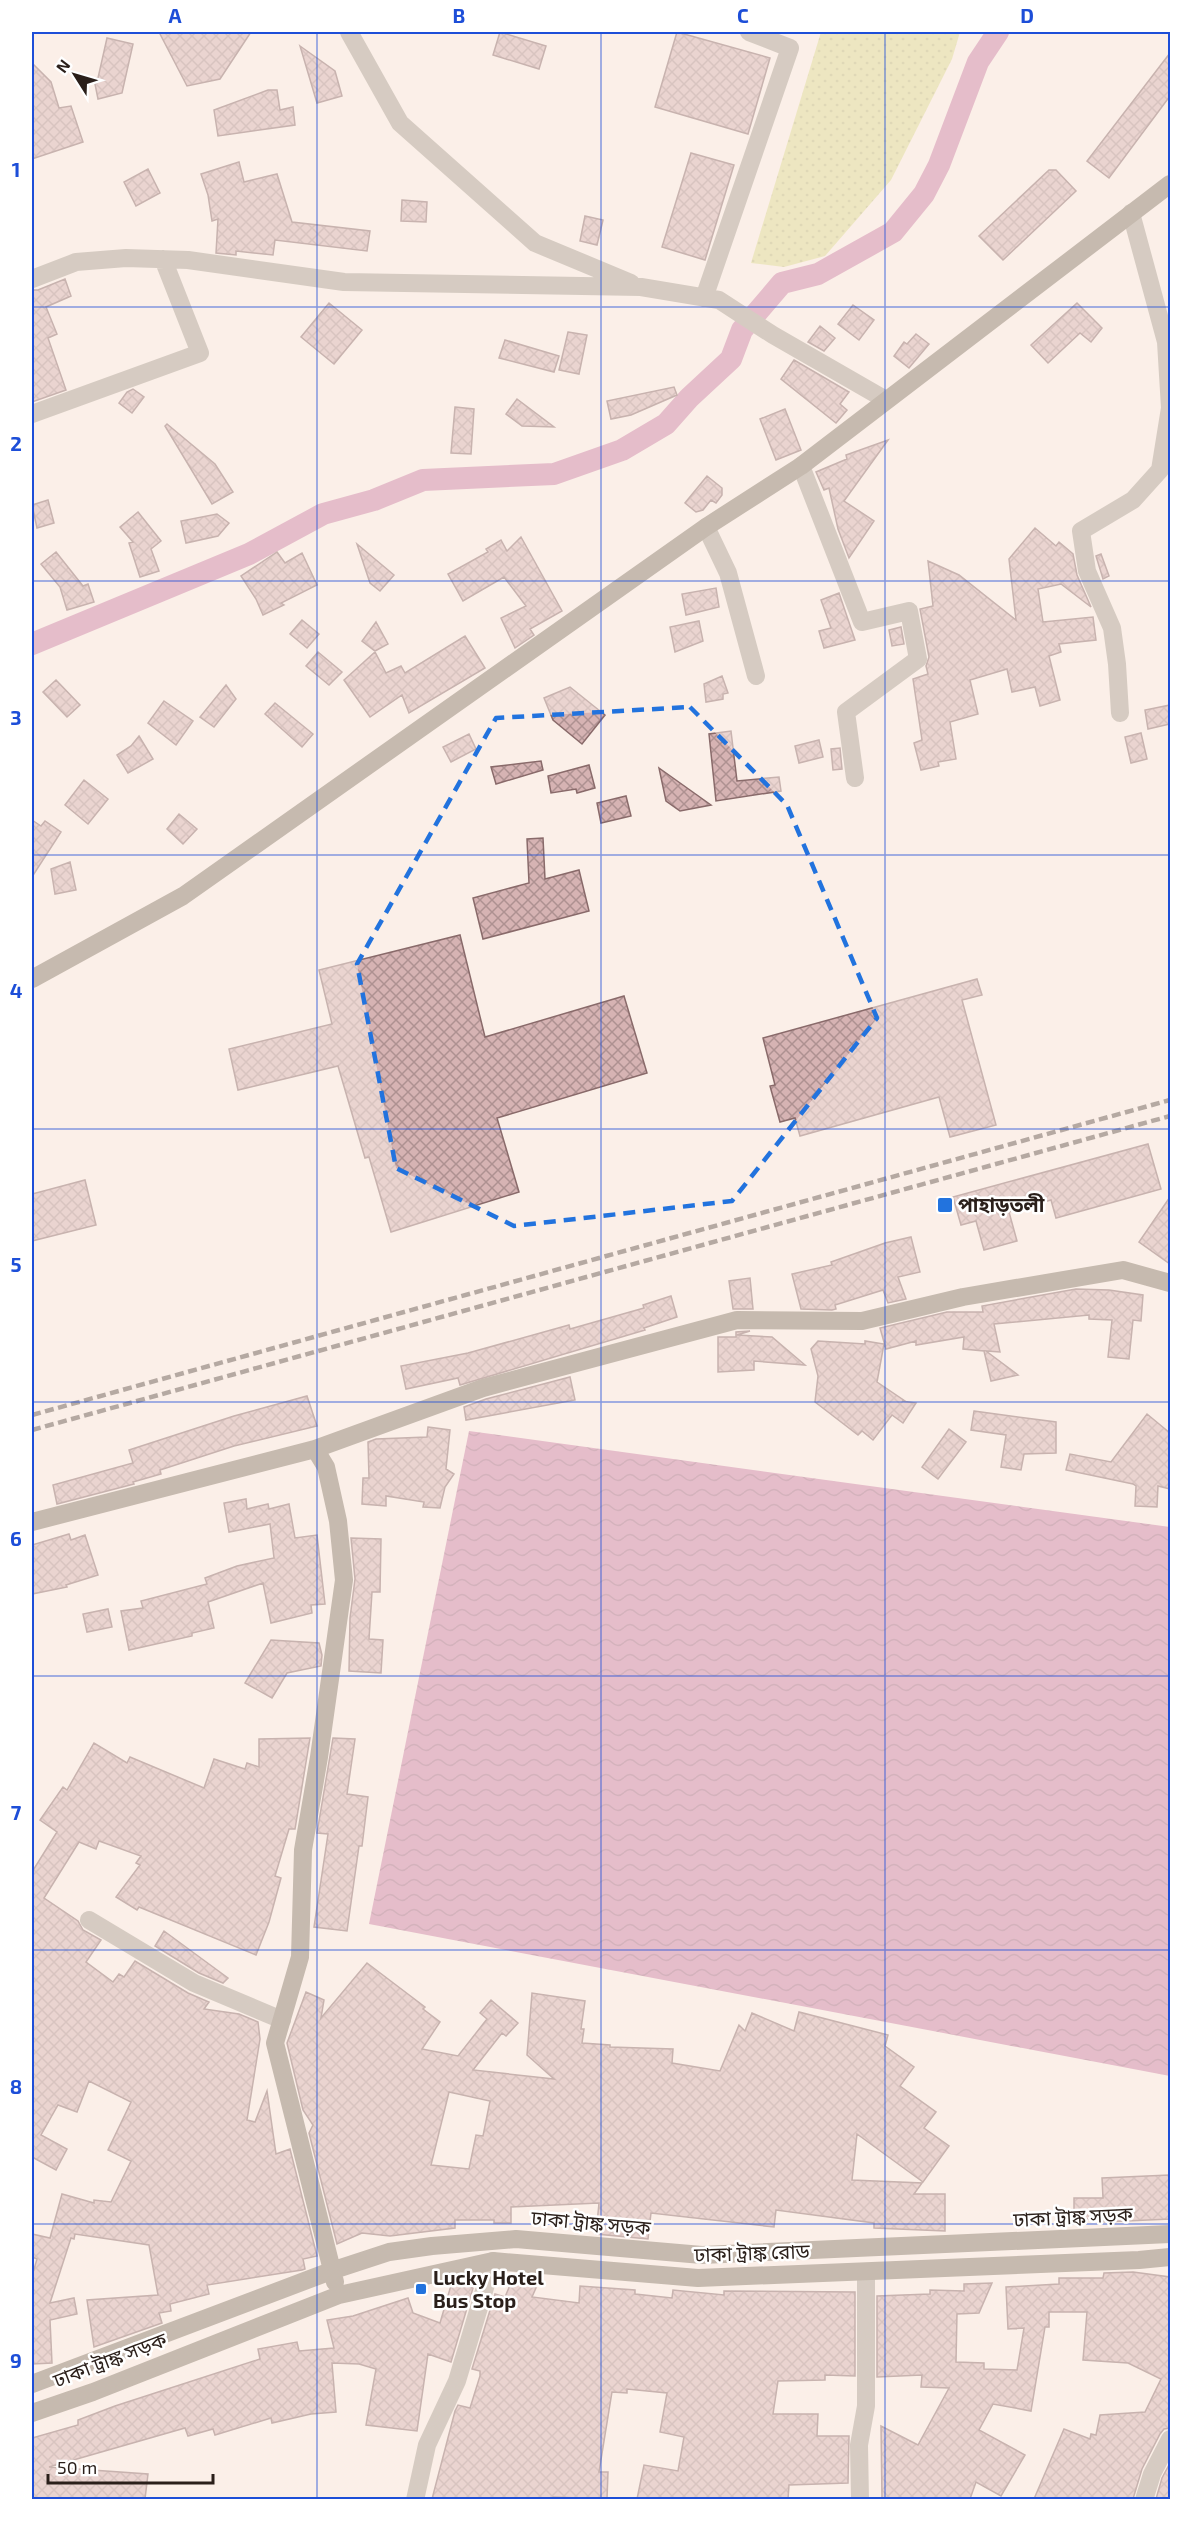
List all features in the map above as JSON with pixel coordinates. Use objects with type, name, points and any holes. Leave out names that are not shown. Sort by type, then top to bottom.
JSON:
[{"type":"main road","points":[[32,979],[183,896],[706,527],[801,466],[1170,184]]},
{"type":"main road","points":[[32,1522],[315,1449],[483,1388],[737,1320],[862,1321],[963,1297],[1124,1270],[1170,1283]]},
{"type":"main road","points":[[315,1449],[326,1467],[338,1521],[344,1580],[303,1850],[300,1957],[275,2043],[331,2271],[339,2295]]},
{"type":"main road","name":"ঢাকা ট্রাঙ্ক সড়ক","points":[[32,2384],[331,2271],[389,2252],[432,2246],[516,2239],[702,2255],[1170,2234]]},
{"type":"main road","name":"ঢাকা ট্রাঙ্ক রোড","points":[[339,2295],[494,2261],[698,2278],[1170,2257]]},
{"type":"main road","name":"ঢাকা ট্রাঙ্ক সড়ক","points":[[32,2413],[93,2392],[339,2295]]},
{"type":"street","points":[[349,32],[400,123],[535,243],[641,287]]},
{"type":"street","points":[[712,299],[790,48],[749,32]]},
{"type":"street","points":[[1120,713],[1112,628],[1087,571],[1081,531],[1133,500],[1160,470],[1170,408],[1166,342],[1131,213]]},
{"type":"street","points":[[32,279],[76,262],[126,258],[188,260],[344,282],[641,287],[712,299],[886,400]]},
{"type":"street","points":[[32,414],[200,353],[163,259]]},
{"type":"street","points":[[801,466],[862,622],[909,611],[918,659],[846,712],[855,778]]},
{"type":"street","points":[[706,527],[728,573],[756,676]]},
{"type":"street","points":[[89,1920],[194,1983],[282,2020]]},
{"type":"street","points":[[415,2499],[427,2445],[458,2381],[494,2261]]},
{"type":"street","points":[[860,2499],[859,2445],[866,2406],[866,2272]]},
{"type":"street","points":[[1144,2499],[1152,2474],[1170,2439]]},
{"type":"highlighted area","points":[[690,707],[787,805],[877,1018],[732,1201],[514,1226],[396,1168],[357,964],[496,718]]},
{"type":"shaded area","points":[[821,32],[960,32],[952,59],[891,180],[825,256],[784,267],[751,263]]},
{"type":"water","points":[[469,1431],[1170,1527],[1170,2076],[369,1924]]},
{"type":"building","points":[[159,32],[251,32],[220,79],[187,86]]},
{"type":"building","points":[[500,32],[546,46],[539,69],[493,55]]},
{"type":"building","points":[[677,32],[770,58],[748,134],[655,107]]},
{"type":"building","points":[[107,38],[133,44],[122,93],[98,99],[94,79],[98,78]]},
{"type":"building","points":[[300,46],[335,71],[342,96],[317,103]]},
{"type":"building","points":[[1170,53],[1170,96],[1109,178],[1087,161]]},
{"type":"building","points":[[32,63],[51,82],[59,108],[71,106],[83,142],[32,159]]},
{"type":"building","points":[[268,90],[277,90],[280,110],[293,107],[295,125],[218,136],[214,110]]},
{"type":"building","points":[[691,153],[734,165],[705,260],[662,247]]},
{"type":"building","points":[[239,162],[244,182],[277,174],[292,222],[370,231],[367,251],[275,240],[273,255],[236,251],[236,255],[216,253],[218,219],[212,221],[208,195],[201,174]]},
{"type":"building","points":[[148,169],[160,193],[136,206],[124,182]]},
{"type":"building","points":[[1049,170],[1056,170],[1076,191],[1003,260],[979,236]]},
{"type":"building","points":[[402,200],[427,202],[426,222],[401,221]]},
{"type":"building","points":[[585,216],[603,220],[597,245],[580,241]]},
{"type":"building","points":[[65,279],[71,296],[46,307],[57,334],[48,338],[66,390],[32,402],[32,290],[38,290]]},
{"type":"building","points":[[329,303],[362,330],[334,364],[301,337]]},
{"type":"building","points":[[1077,303],[1102,328],[1091,342],[1080,333],[1048,363],[1031,345]]},
{"type":"building","points":[[853,305],[874,320],[859,340],[838,324]]},
{"type":"building","points":[[820,326],[835,338],[824,351],[808,342]]},
{"type":"building","points":[[568,332],[587,335],[579,374],[559,370]]},
{"type":"building","points":[[916,334],[929,344],[909,368],[894,356],[904,342],[907,344]]},
{"type":"building","points":[[505,340],[559,356],[554,372],[499,358]]},
{"type":"building","points":[[794,360],[849,392],[840,404],[847,410],[836,423],[781,379]]},
{"type":"building","points":[[674,387],[677,395],[631,415],[611,419],[607,401]]},
{"type":"building","points":[[133,389],[144,397],[132,413],[119,403],[127,392]]},
{"type":"building","points":[[517,399],[554,427],[522,426],[506,414]]},
{"type":"building","points":[[455,407],[474,409],[471,454],[451,453]]},
{"type":"building","points":[[785,409],[801,450],[776,460],[760,419]]},
{"type":"building","points":[[167,424],[215,464],[233,492],[212,504],[165,426]]},
{"type":"building","points":[[888,440],[844,501],[874,521],[849,558],[838,529],[829,488],[824,490],[816,472],[847,459],[846,455]]},
{"type":"building","points":[[707,476],[722,488],[722,495],[716,503],[711,500],[703,510],[696,512],[685,503]]},
{"type":"building","points":[[48,500],[54,523],[37,528],[32,505]]},
{"type":"building","points":[[138,512],[161,541],[151,549],[159,571],[140,577],[129,543],[133,542],[120,527]]},
{"type":"building","points":[[217,514],[229,523],[218,536],[186,543],[181,521]]},
{"type":"building","points":[[1035,528],[1056,546],[1059,542],[1073,554],[1077,575],[1091,607],[1061,584],[1038,589],[1043,622],[1093,617],[1096,640],[1059,644],[1061,652],[1049,656],[1060,700],[1040,706],[1035,687],[1012,692],[1007,669],[970,680],[978,714],[950,722],[956,759],[938,762],[939,766],[921,770],[914,743],[922,740],[913,679],[928,674],[926,666],[929,657],[920,609],[933,606],[928,561],[959,575],[1016,620],[1009,559]]},
{"type":"building","points":[[521,537],[562,611],[530,629],[534,635],[515,648],[501,618],[526,606],[504,577],[463,601],[448,574],[488,552],[486,549],[501,540],[507,551]]},
{"type":"building","points":[[357,544],[394,575],[380,591],[370,583]]},
{"type":"building","points":[[56,552],[83,586],[88,584],[94,602],[67,610],[60,587],[41,564]]},
{"type":"building","points":[[277,552],[285,563],[302,553],[317,585],[263,615],[241,576]]},
{"type":"building","points":[[1101,554],[1109,576],[1103,579],[1096,556]]},
{"type":"building","points":[[716,588],[719,607],[686,615],[682,594]]},
{"type":"building","points":[[839,593],[855,640],[824,648],[819,631],[831,628],[821,600]]},
{"type":"building","points":[[302,620],[319,634],[307,648],[290,634]]},
{"type":"building","points":[[699,621],[703,641],[675,652],[670,627]]},
{"type":"building","points":[[376,622],[388,644],[375,651],[362,641]]},
{"type":"building","points":[[901,627],[904,644],[892,646],[889,630]]},
{"type":"building","points":[[465,636],[485,668],[409,713],[402,695],[370,717],[344,680],[375,652],[386,673],[401,666],[405,673]]},
{"type":"building","points":[[318,652],[342,672],[329,685],[306,666]]},
{"type":"building","points":[[722,676],[728,693],[723,694],[723,699],[706,702],[704,684]]},
{"type":"building","points":[[56,680],[80,705],[67,717],[43,692]]},
{"type":"building","points":[[226,685],[236,699],[214,727],[200,717]]},
{"type":"building","points":[[570,687],[605,715],[582,744],[553,720],[544,698]]},
{"type":"building","points":[[164,701],[193,721],[176,745],[148,723]]},
{"type":"building","points":[[275,703],[313,734],[302,747],[265,714]]},
{"type":"building","points":[[1170,705],[1170,724],[1148,729],[1145,710]]},
{"type":"building","points":[[731,731],[737,781],[779,777],[781,791],[716,801],[709,734]]},
{"type":"building","points":[[1141,733],[1147,759],[1131,763],[1125,737]]},
{"type":"building","points":[[469,734],[476,749],[451,762],[443,747]]},
{"type":"building","points":[[139,736],[153,759],[128,773],[117,755],[131,746]]},
{"type":"building","points":[[819,740],[823,757],[799,763],[795,746]]},
{"type":"building","points":[[840,748],[842,769],[833,770],[831,749]]},
{"type":"building","points":[[541,761],[543,770],[496,784],[491,767]]},
{"type":"building","points":[[589,765],[595,788],[577,793],[576,789],[551,793],[548,776]]},
{"type":"building","points":[[659,768],[711,805],[680,811],[666,801]]},
{"type":"building","points":[[84,780],[108,799],[88,824],[65,805]]},
{"type":"building","points":[[626,796],[631,816],[601,823],[597,803]]},
{"type":"building","points":[[179,814],[197,829],[183,844],[167,829]]},
{"type":"building","points":[[32,820],[41,826],[45,821],[61,832],[32,877]]},
{"type":"building","points":[[543,838],[545,879],[579,870],[589,911],[483,939],[473,898],[529,883],[527,839]]},
{"type":"building","points":[[70,862],[76,890],[55,894],[51,869]]},
{"type":"building","points":[[460,935],[485,1037],[624,996],[647,1073],[497,1118],[519,1192],[391,1232],[369,1157],[365,1158],[338,1066],[238,1090],[229,1049],[332,1024],[319,970]]},
{"type":"building","points":[[977,979],[982,995],[962,1000],[996,1125],[950,1137],[939,1097],[800,1136],[795,1118],[780,1122],[770,1086],[775,1085],[763,1038]]},
{"type":"building","points":[[1148,1144],[1161,1189],[1056,1218],[1051,1200],[1009,1212],[1017,1241],[984,1250],[976,1221],[961,1225],[953,1197]]},
{"type":"building","points":[[85,1180],[96,1225],[32,1241],[32,1194]]},
{"type":"building","points":[[1170,1197],[1170,1264],[1139,1242]]},
{"type":"building","points":[[911,1237],[920,1272],[898,1277],[906,1299],[888,1303],[883,1290],[835,1305],[836,1309],[832,1310],[801,1309],[792,1274],[832,1265],[831,1262],[885,1243]]},
{"type":"building","points":[[750,1278],[753,1309],[733,1309],[729,1281]]},
{"type":"building","points":[[1076,1289],[1109,1290],[1143,1295],[1141,1321],[1133,1320],[1129,1359],[1108,1357],[1112,1320],[1089,1319],[1089,1315],[994,1324],[1000,1352],[986,1351],[1018,1375],[991,1381],[984,1351],[963,1349],[964,1337],[916,1345],[916,1341],[886,1349],[880,1328],[947,1312],[983,1312],[982,1306]]},
{"type":"building","points":[[671,1296],[677,1317],[644,1328],[645,1330],[460,1385],[458,1378],[406,1389],[401,1366],[468,1353],[569,1325],[570,1329],[644,1308],[643,1305]]},
{"type":"building","points":[[750,1331],[737,1335],[772,1337],[805,1365],[754,1361],[754,1370],[718,1372],[718,1337],[736,1337],[736,1332]]},
{"type":"building","points":[[818,1341],[865,1344],[865,1341],[884,1344],[877,1382],[905,1401],[902,1401],[916,1403],[903,1423],[892,1415],[873,1440],[862,1431],[858,1435],[815,1402],[818,1376],[811,1349]]},
{"type":"building","points":[[570,1377],[575,1400],[466,1420],[464,1407]]},
{"type":"building","points":[[307,1396],[317,1426],[234,1446],[160,1470],[161,1474],[133,1482],[134,1484],[57,1504],[53,1485],[133,1463],[129,1450],[234,1416]]},
{"type":"building","points":[[974,1411],[1056,1422],[1056,1453],[1024,1454],[1021,1470],[1001,1467],[1006,1435],[971,1430]]},
{"type":"building","points":[[1147,1414],[1170,1433],[1170,1489],[1158,1486],[1157,1507],[1135,1506],[1136,1486],[1133,1484],[1066,1470],[1070,1454],[1111,1462]]},
{"type":"building","points":[[428,1427],[450,1430],[446,1469],[454,1474],[445,1487],[440,1508],[423,1507],[424,1502],[386,1496],[386,1506],[362,1504],[363,1478],[369,1478],[368,1442],[376,1439],[427,1437]]},
{"type":"building","points":[[949,1429],[966,1442],[938,1479],[922,1467]]},
{"type":"building","points":[[246,1499],[247,1509],[268,1504],[269,1509],[289,1504],[295,1538],[317,1535],[325,1604],[311,1605],[312,1613],[271,1623],[263,1583],[208,1602],[214,1628],[192,1633],[192,1636],[129,1650],[121,1611],[143,1608],[141,1601],[207,1584],[205,1578],[237,1566],[274,1558],[270,1524],[229,1532],[224,1503]]},
{"type":"building","points":[[69,1534],[71,1540],[85,1535],[98,1575],[66,1585],[67,1587],[32,1594],[32,1545]]},
{"type":"building","points":[[351,1538],[381,1539],[380,1592],[372,1592],[369,1639],[383,1640],[381,1673],[349,1671],[350,1618],[355,1579]]},
{"type":"building","points":[[108,1609],[112,1627],[87,1632],[83,1614]]},
{"type":"building","points":[[271,1640],[319,1643],[322,1655],[321,1666],[287,1673],[272,1698],[245,1683]]},
{"type":"building","points":[[310,1738],[295,1829],[289,1829],[275,1876],[281,1878],[269,1922],[256,1955],[139,1907],[137,1910],[116,1897],[140,1865],[136,1863],[141,1856],[99,1841],[96,1849],[79,1842],[44,1898],[78,1921],[83,1930],[101,1940],[86,1962],[113,1982],[119,1974],[124,1977],[135,1961],[188,1993],[209,2002],[204,2009],[239,2014],[258,2022],[260,2039],[247,2120],[255,2122],[267,2091],[276,2154],[290,2149],[317,2256],[303,2259],[305,2269],[302,2270],[207,2285],[209,2294],[170,2304],[171,2311],[159,2313],[162,2323],[94,2347],[87,2300],[158,2295],[149,2245],[75,2234],[74,2239],[71,2238],[50,2303],[74,2298],[77,2314],[50,2320],[52,2363],[32,2364],[32,2276],[37,2259],[32,2257],[32,2234],[50,2238],[62,2194],[94,2203],[94,2200],[111,2202],[131,2161],[108,2150],[131,2102],[89,2081],[77,2112],[58,2105],[41,2135],[67,2149],[56,2170],[32,2157],[32,1872],[57,1832],[40,1820],[63,1787],[67,1790],[94,1743],[127,1763],[130,1757],[204,1788],[214,1759],[245,1769],[247,1763],[259,1767],[259,1739]]},
{"type":"building","points":[[333,1738],[355,1739],[347,1794],[368,1797],[347,1931],[314,1927],[328,1834],[317,1833]]},
{"type":"building","points":[[164,1931],[228,1978],[223,1983],[199,1973],[155,1946]]},
{"type":"building","points":[[367,1963],[425,2007],[423,2009],[440,2022],[422,2049],[458,2056],[487,2019],[480,2013],[491,2000],[518,2023],[506,2036],[502,2033],[473,2070],[554,2079],[527,2055],[532,1993],[585,2001],[581,2029],[584,2029],[582,2043],[610,2045],[610,2047],[673,2049],[672,2063],[720,2071],[739,2025],[745,2031],[752,2013],[794,2031],[799,2012],[888,2035],[885,2046],[914,2067],[900,2086],[936,2112],[924,2128],[949,2146],[923,2182],[857,2134],[852,2180],[922,2183],[914,2194],[945,2194],[945,2231],[874,2228],[874,2223],[776,2210],[774,2227],[651,2213],[648,2239],[596,2234],[599,2203],[511,2207],[511,2223],[494,2223],[494,2220],[455,2220],[455,2228],[390,2236],[362,2233],[337,2244],[309,2133],[313,2125],[303,2110],[287,2043],[306,1992],[324,2000],[321,2018]],"holes":[[[449,2092],[490,2101],[483,2136],[476,2135],[469,2169],[431,2165]]]},
{"type":"building","points":[[1169,2175],[1170,2219],[1104,2222],[1104,2219],[1074,2219],[1074,2198],[1103,2198],[1102,2178]]},
{"type":"building","points":[[1133,2272],[1170,2277],[1170,2428],[1164,2429],[1160,2434],[1142,2469],[1133,2499],[1034,2499],[1064,2429],[1090,2439],[1091,2434],[1096,2435],[1100,2415],[1145,2412],[1161,2379],[1128,2363],[1083,2360],[1087,2312],[1049,2312],[1049,2327],[1045,2327],[1031,2411],[993,2404],[979,2430],[1025,2455],[1001,2496],[976,2482],[970,2499],[882,2499],[881,2426],[918,2445],[949,2388],[921,2387],[922,2375],[877,2377],[877,2296],[930,2294],[930,2290],[964,2291],[964,2284],[992,2283],[979,2313],[957,2314],[956,2362],[984,2363],[984,2369],[1017,2370],[1024,2328],[1008,2329],[1006,2287],[1059,2284],[1059,2278],[1103,2278],[1104,2273]]},
{"type":"building","points":[[513,2278],[536,2288],[532,2297],[579,2303],[580,2286],[635,2290],[635,2294],[672,2298],[673,2290],[724,2295],[724,2291],[855,2292],[855,2376],[825,2375],[825,2380],[778,2381],[773,2414],[818,2414],[817,2436],[849,2436],[848,2483],[789,2485],[788,2499],[637,2499],[644,2465],[678,2471],[684,2437],[660,2432],[667,2393],[627,2389],[627,2393],[612,2392],[599,2472],[608,2472],[607,2499],[553,2497],[552,2499],[432,2499],[455,2411],[458,2405],[470,2408],[480,2376],[480,2371],[472,2369],[495,2294],[505,2297]]},
{"type":"building","points":[[452,2282],[473,2288],[451,2362],[428,2354],[417,2431],[366,2425],[376,2369],[359,2364],[332,2363],[336,2412],[311,2414],[272,2423],[271,2418],[215,2435],[213,2429],[188,2436],[185,2428],[49,2467],[148,2474],[145,2499],[32,2499],[32,2438],[78,2425],[78,2420],[115,2406],[260,2359],[258,2349],[297,2342],[299,2351],[334,2348],[327,2320],[353,2316],[408,2298],[413,2313],[440,2323]]},
{"type":"building","points":[[1170,2463],[1170,2499],[1156,2499],[1162,2478]]},
{"type":"waterway","points":[[32,644],[249,554],[323,514],[374,500],[423,480],[554,474],[622,450],[666,424],[689,398],[731,359],[742,330],[782,283],[818,274],[893,232],[924,194],[939,165],[978,62],[998,32]]},
{"type":"railway","points":[[32,1415],[1170,1100]]},
{"type":"railway","points":[[32,1430],[1170,1116]]},
{"type":"place","name":"পাহাড়তলী","points":[[945,1205]]},
{"type":"place","name":"Lucky Hotel Bus Stop","points":[[421,2289]]}]
